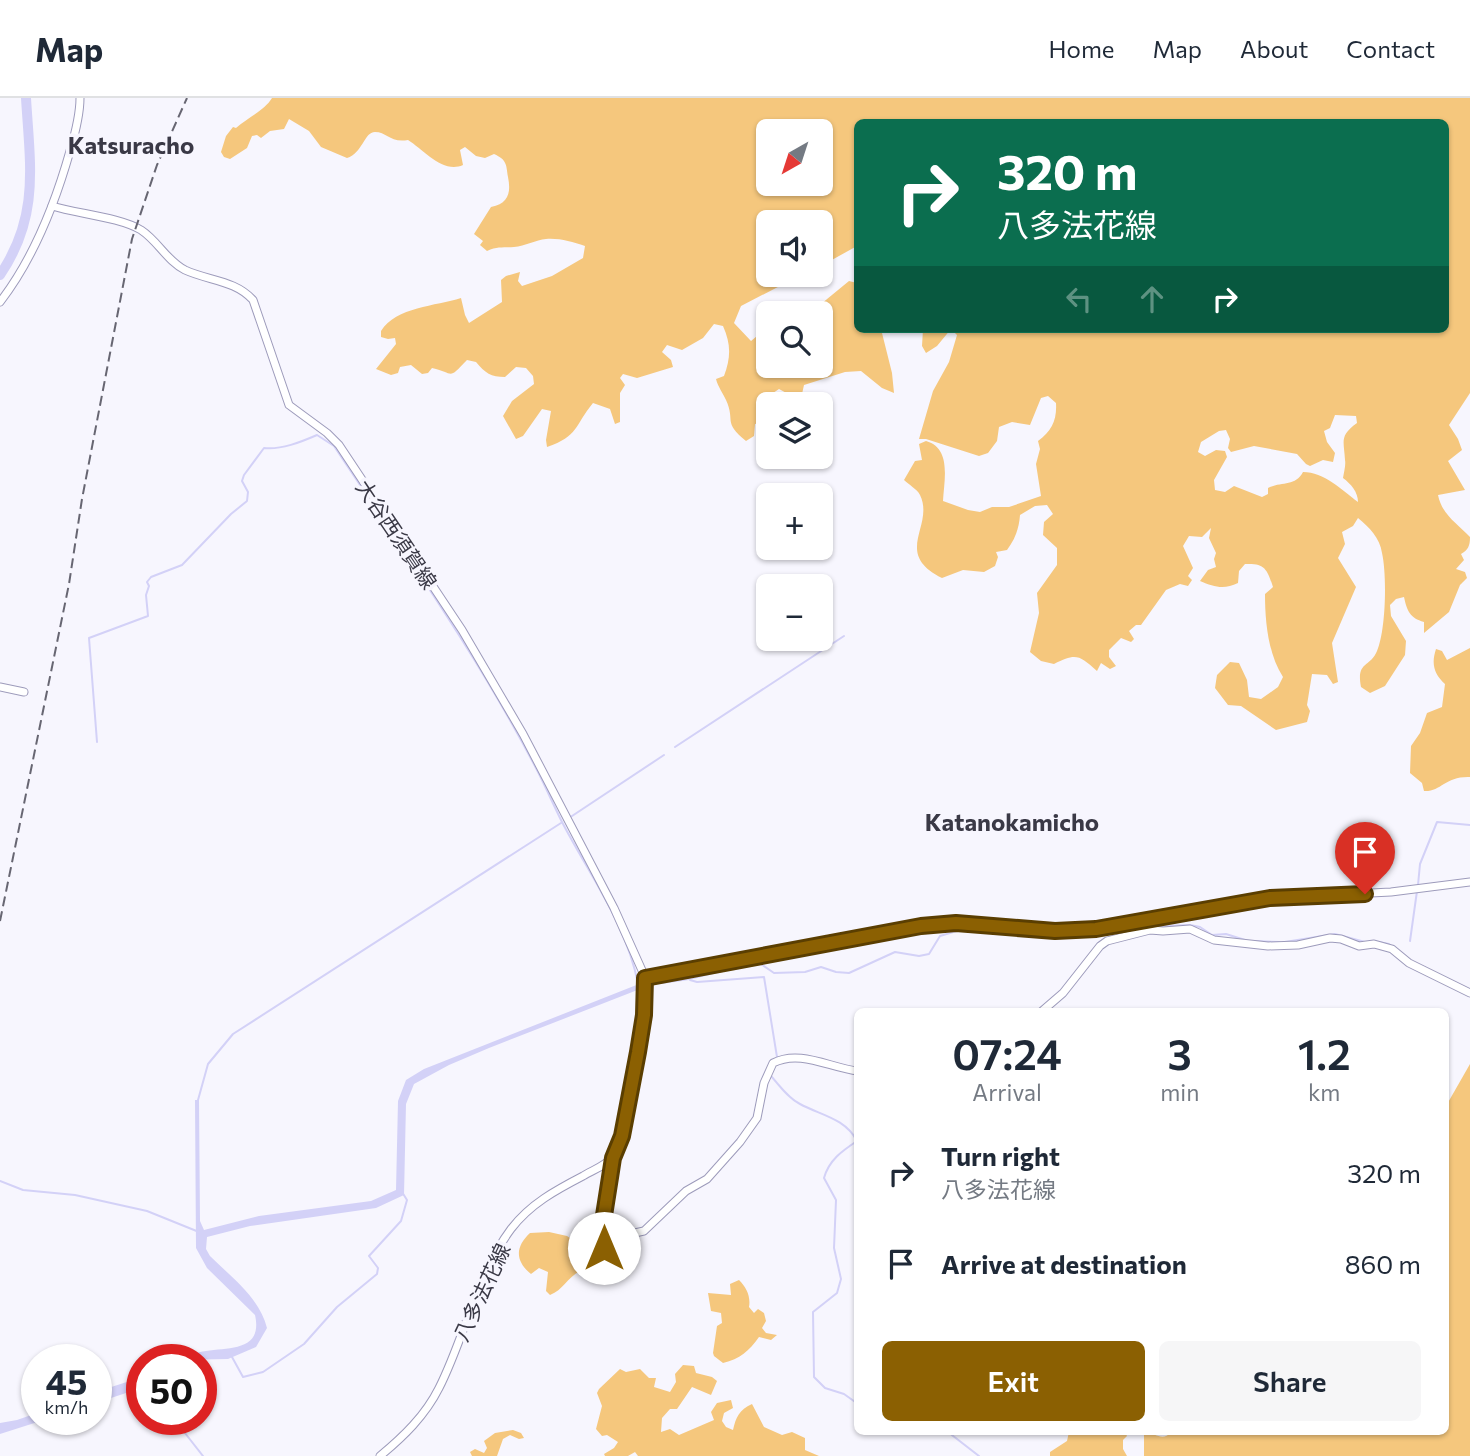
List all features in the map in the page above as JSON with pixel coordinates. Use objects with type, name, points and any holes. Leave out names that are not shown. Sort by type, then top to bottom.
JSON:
[{"type":"main road","points":[[0,302],[21,272],[52,206],[77,124],[80,98]]},
{"type":"main road","name":"大谷西須賀線","points":[[52,206],[136,227],[152,238],[182,268],[232,284],[253,300],[289,405],[339,445],[468,640],[523,734],[614,908],[645,978]]},
{"type":"main road","points":[[0,687],[24,692]]},
{"type":"main road","points":[[1046,1008],[1063,993],[1106,935],[1229,904],[1270,898],[1391,892],[1470,882]]},
{"type":"main road","points":[[854,1070],[810,1059],[779,1060],[773,1063],[768,1070],[754,1125],[732,1152],[715,1171],[685,1191],[647,1228],[630,1234],[608,1258],[602,1228],[613,1158],[622,1136],[644,1015],[645,978],[921,926],[956,923],[1106,935],[1190,929],[1213,940],[1268,946],[1341,939],[1359,946],[1374,944],[1392,949],[1409,963],[1470,993]]},
{"type":"main road","name":"八多法花線","points":[[380,1456],[413,1426],[439,1389],[489,1267],[511,1229],[528,1209],[550,1193],[613,1158]]},
{"type":"shaded area","points":[[272,98],[1470,98],[1470,393],[1449,425],[1462,450],[1448,461],[1465,490],[1438,495],[1446,513],[1470,537],[1468,547],[1461,554],[1464,560],[1456,569],[1465,572],[1467,578],[1460,585],[1449,612],[1424,633],[1424,622],[1410,613],[1404,597],[1396,599],[1390,605],[1391,616],[1406,641],[1405,655],[1385,686],[1370,693],[1361,687],[1360,673],[1374,656],[1380,642],[1384,617],[1385,575],[1379,542],[1358,518],[1353,526],[1342,532],[1345,544],[1338,558],[1356,587],[1332,643],[1338,682],[1333,684],[1327,675],[1312,674],[1307,722],[1276,730],[1241,706],[1228,705],[1215,688],[1217,675],[1230,662],[1239,663],[1247,680],[1249,697],[1261,699],[1278,687],[1283,677],[1268,637],[1265,594],[1273,587],[1264,568],[1245,564],[1239,571],[1238,583],[1224,587],[1200,581],[1208,570],[1216,567],[1216,553],[1209,538],[1211,528],[1202,537],[1189,536],[1183,546],[1193,568],[1188,576],[1192,580],[1188,586],[1180,584],[1166,590],[1141,625],[1136,625],[1129,631],[1134,639],[1131,642],[1121,638],[1109,650],[1109,657],[1116,666],[1110,669],[1101,663],[1097,671],[1077,657],[1054,664],[1041,661],[1030,652],[1039,613],[1037,593],[1057,565],[1057,548],[1043,535],[1044,522],[1053,514],[1047,505],[1035,506],[1020,515],[1018,529],[1010,546],[1007,550],[996,552],[998,557],[995,566],[984,572],[963,570],[942,578],[927,569],[920,559],[917,549],[923,506],[919,493],[904,480],[915,461],[922,460],[919,444],[926,441],[940,451],[943,458],[943,501],[980,512],[992,507],[1009,507],[1041,496],[1036,464],[1040,449],[1038,441],[1050,429],[1056,409],[1056,403],[1048,396],[1041,398],[1030,425],[1012,422],[999,427],[997,441],[988,453],[979,456],[919,439],[933,391],[949,362],[957,335],[955,333],[1449,333],[1449,119],[854,119],[854,248],[833,259],[833,210],[756,210],[756,287],[778,287],[741,306],[734,323],[751,341],[756,337],[756,378],[826,378],[804,385],[802,392],[785,392],[779,389],[774,392],[756,392],[754,436],[746,441],[732,425],[729,407],[716,379],[724,376],[729,351],[723,326],[714,324],[703,338],[682,350],[667,345],[662,352],[671,360],[673,367],[637,378],[623,374],[620,378],[625,385],[620,393],[620,422],[615,424],[610,409],[593,403],[571,434],[547,447],[551,411],[542,409],[523,436],[516,439],[503,416],[512,401],[534,384],[533,376],[526,368],[516,367],[505,377],[489,374],[476,362],[467,360],[451,374],[432,368],[428,373],[422,374],[411,365],[400,367],[398,373],[391,375],[376,369],[396,344],[395,338],[381,337],[381,331],[396,317],[417,308],[461,298],[469,323],[502,302],[501,280],[506,276],[520,272],[518,281],[522,286],[552,276],[583,258],[585,246],[551,239],[487,251],[480,245],[483,241],[474,234],[491,207],[502,203],[509,192],[507,169],[501,158],[494,154],[485,158],[476,156],[465,147],[460,150],[463,165],[448,166],[434,160],[408,140],[397,140],[375,132],[368,135],[357,152],[347,158],[321,147],[309,131],[289,119],[284,129],[270,131],[261,138],[252,136],[247,148],[230,159],[224,157],[221,152],[226,136],[233,127],[236,128]],"holes":[[[1335,415],[1356,416],[1357,423],[1345,435],[1343,478],[1354,488],[1358,502],[1325,478],[1303,472],[1292,482],[1268,488],[1268,494],[1262,497],[1234,486],[1225,492],[1215,490],[1214,480],[1227,457],[1225,451],[1216,450],[1205,456],[1198,452],[1201,442],[1219,431],[1226,430],[1231,452],[1254,446],[1297,454],[1310,466],[1323,460],[1333,462],[1335,453],[1327,442],[1324,431],[1330,428]]]},
{"type":"shaded area","points":[[849,281],[854,282],[854,333],[882,333],[894,393],[882,388],[861,371],[833,376],[833,301],[825,301]]},
{"type":"shaded area","points":[[923,333],[948,333],[937,346],[926,353],[922,346]]},
{"type":"shaded area","points":[[1470,648],[1470,777],[1455,779],[1430,791],[1424,791],[1422,783],[1410,773],[1411,746],[1420,733],[1427,713],[1442,707],[1445,684],[1434,668],[1436,649],[1442,651],[1447,660]]},
{"type":"shaded area","points":[[1470,1064],[1470,1456],[1144,1456],[1144,1435],[1449,1435],[1449,1101]]},
{"type":"shaded area","points":[[549,1232],[567,1236],[580,1245],[579,1255],[573,1258],[580,1271],[550,1295],[546,1291],[548,1272],[539,1268],[531,1274],[522,1264],[519,1254],[522,1243],[530,1233]]},
{"type":"shaded area","points":[[739,1280],[747,1292],[749,1307],[754,1313],[758,1309],[764,1313],[766,1321],[762,1328],[766,1333],[777,1335],[771,1340],[759,1337],[744,1354],[723,1363],[713,1353],[717,1326],[722,1323],[721,1313],[711,1311],[708,1293],[731,1295],[730,1284]]},
{"type":"shaded area","points":[[683,1365],[694,1366],[696,1373],[717,1381],[711,1395],[692,1387],[677,1409],[670,1409],[662,1418],[661,1432],[670,1429],[679,1435],[714,1420],[711,1412],[717,1403],[731,1400],[733,1408],[724,1413],[722,1421],[726,1427],[733,1430],[739,1414],[752,1404],[764,1427],[782,1435],[792,1432],[805,1438],[805,1450],[819,1456],[638,1456],[635,1452],[628,1456],[605,1456],[618,1442],[607,1435],[602,1436],[596,1429],[602,1406],[597,1393],[599,1389],[620,1369],[626,1372],[640,1369],[649,1378],[656,1378],[654,1387],[670,1392],[676,1382],[675,1374]]},
{"type":"shaded area","points":[[513,1430],[521,1433],[524,1438],[510,1435],[503,1439],[497,1456],[472,1456],[470,1452],[475,1449],[484,1453],[487,1448],[484,1441],[495,1433]]},
{"type":"shaded area","points":[[1068,1435],[1126,1435],[1123,1440],[1123,1449],[1127,1456],[1050,1456],[1050,1452],[1067,1441]]},
{"type":"water","points":[[639,984],[640,989],[489,1048],[414,1084],[406,1104],[404,1195],[376,1208],[250,1226],[207,1237],[206,1249],[210,1256],[251,1297],[267,1328],[256,1347],[228,1359],[217,1359],[217,1349],[249,1341],[256,1327],[255,1315],[207,1268],[196,1248],[195,1100],[199,1100],[200,1221],[204,1230],[259,1216],[371,1201],[396,1190],[398,1101],[406,1080],[424,1069]]},
{"type":"water","points":[[126,1382],[126,1393],[112,1398],[112,1387]]},
{"type":"water","points":[[21,1419],[21,1427],[0,1434],[0,1423]]},
{"type":"waterway","points":[[0,275],[22,232],[27,211],[30,168],[26,98]]},
{"type":"waterway","points":[[97,742],[89,638],[148,616],[147,582],[151,577],[182,565],[247,501],[248,492],[242,481],[264,448],[284,447],[317,435],[334,446],[492,689],[606,900],[625,941],[638,984]]},
{"type":"waterway","points":[[675,747],[844,636]]},
{"type":"waterway","points":[[569,818],[664,755]]},
{"type":"waterway","points":[[1418,885],[1420,864],[1437,822],[1470,825]]},
{"type":"waterway","points":[[198,1100],[208,1064],[233,1034],[561,823]]},
{"type":"waterway","points":[[1410,941],[1417,891]]},
{"type":"waterway","points":[[1161,926],[1190,925],[1200,927],[1212,935],[1226,934],[1245,940]]},
{"type":"waterway","points":[[661,983],[758,962],[774,973],[805,972],[821,967],[849,973],[895,952],[919,956],[929,954],[940,936],[960,930],[1033,935],[1095,935]]},
{"type":"waterway","points":[[1285,942],[1335,934],[1365,942]]},
{"type":"waterway","points":[[1254,941],[1279,942]]},
{"type":"waterway","points":[[1374,941],[1389,944]]},
{"type":"waterway","points":[[690,980],[697,982],[764,977],[777,1057]]},
{"type":"waterway","points":[[771,1076],[792,1099],[839,1122],[854,1136]]},
{"type":"waterway","points":[[854,1143],[833,1161],[824,1178],[836,1200],[834,1248],[841,1279],[837,1293],[813,1312],[814,1377],[825,1388],[844,1394],[854,1401]]},
{"type":"waterway","points":[[0,1181],[23,1190],[75,1195],[147,1211],[199,1232]]},
{"type":"waterway","points":[[232,1357],[243,1377],[263,1372],[304,1344],[337,1307],[377,1274],[378,1268],[369,1256],[401,1221],[407,1200],[402,1192]]},
{"type":"waterway","points":[[187,1435],[203,1456]]},
{"type":"waterway","points":[[952,1435],[979,1456]]},
{"type":"railway","points":[[0,921],[69,584],[82,499],[132,239],[157,165],[187,98]]},
{"type":"district","name":"Katsuracho","points":[[131,144]]},
{"type":"district","name":"Katanokamicho","points":[[1012,821]]},
{"type":"route","points":[[604,1248],[602,1228],[613,1158],[622,1136],[638,1052],[644,1015],[645,978],[921,926],[956,923],[1014,930],[1096,929],[1270,898],[1365,894]]}]
